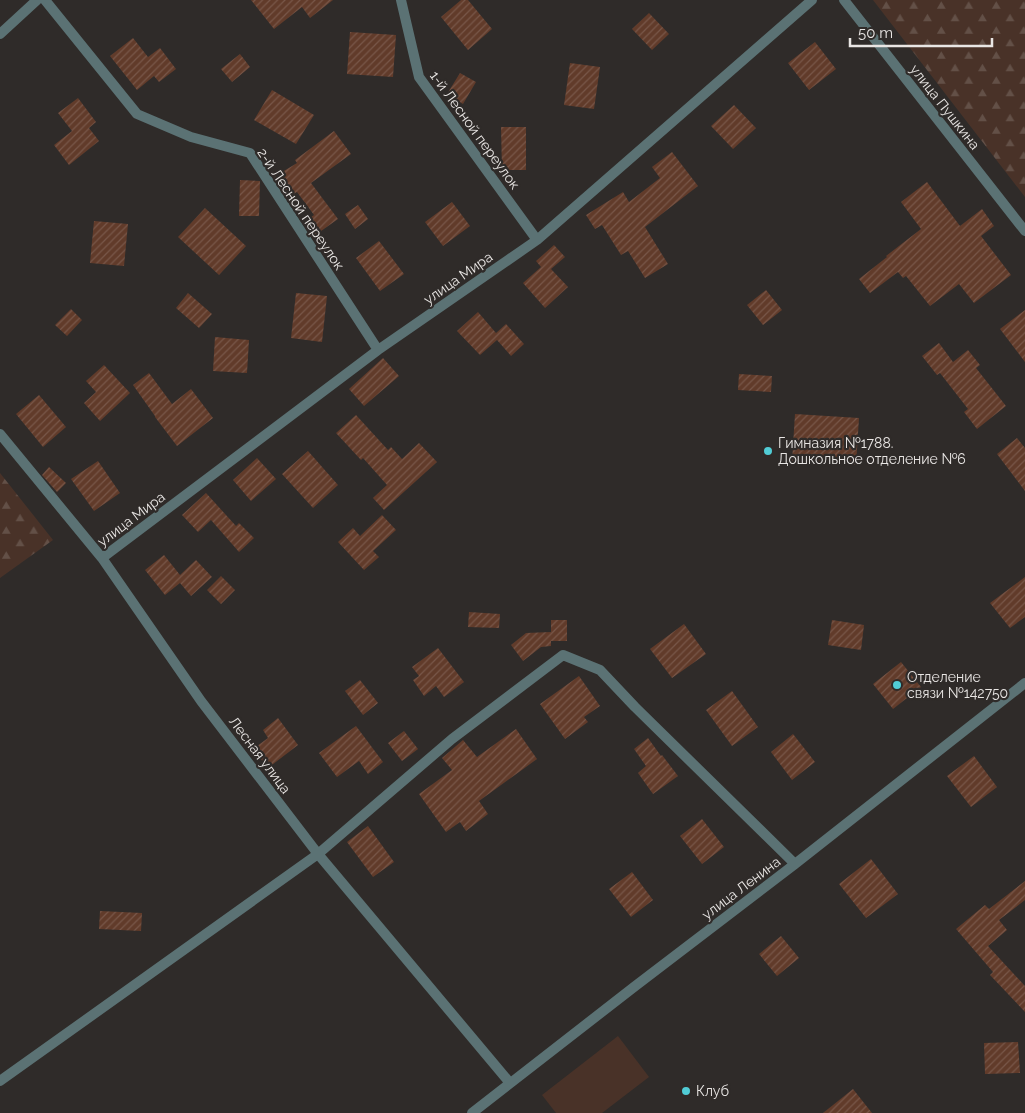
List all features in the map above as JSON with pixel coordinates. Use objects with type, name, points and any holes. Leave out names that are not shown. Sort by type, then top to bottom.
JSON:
[{"type":"street","points":[[0,34],[37,0]]},
{"type":"street","name":"2-й Лесной переулок","points":[[45,0],[137,114],[191,137],[250,153],[378,350]]},
{"type":"street","name":"1-й Лесной переулок","points":[[401,0],[419,77],[537,240]]},
{"type":"street","name":"улица Мира","points":[[102,558],[378,350],[537,240],[812,0]]},
{"type":"street","name":"улица Пушкина","points":[[844,0],[1025,231]]},
{"type":"street","name":"Лесная улица","points":[[0,434],[102,558],[201,701],[318,854],[510,1083]]},
{"type":"street","points":[[0,1081],[318,854],[452,739],[563,655],[600,670],[635,707],[795,864]]},
{"type":"street","name":"улица Ленина","points":[[472,1113],[795,864],[1025,683]]},
{"type":"green space","points":[[873,0],[1025,0],[1025,197]]},
{"type":"green space","points":[[0,473],[53,540],[0,578]]},
{"type":"green space","points":[[618,1036],[649,1077],[602,1113],[556,1113],[542,1095]]},
{"type":"building","points":[[251,0],[333,0],[310,18],[302,7],[274,29]]},
{"type":"building","points":[[461,0],[468,0],[492,29],[468,50],[441,17]]},
{"type":"building","points":[[649,13],[669,34],[652,50],[632,29]]},
{"type":"building","points":[[350,32],[396,35],[393,77],[347,74]]},
{"type":"building","points":[[133,38],[148,57],[160,48],[176,69],[159,82],[154,76],[137,90],[110,56]]},
{"type":"building","points":[[815,42],[836,69],[809,90],[788,63]]},
{"type":"building","points":[[240,54],[250,67],[232,82],[221,69]]},
{"type":"building","points":[[570,63],[600,67],[594,109],[564,105]]},
{"type":"building","points":[[460,73],[476,82],[463,104],[447,94]]},
{"type":"building","points":[[272,90],[314,115],[296,144],[254,120]]},
{"type":"building","points":[[78,98],[96,122],[89,128],[99,141],[69,165],[54,145],[72,131],[58,113]]},
{"type":"building","points":[[734,105],[756,128],[733,149],[711,126]]},
{"type":"building","points":[[501,127],[526,127],[526,170],[502,170]]},
{"type":"building","points":[[334,131],[351,154],[311,183],[338,219],[314,236],[304,222],[314,215],[297,192],[287,198],[274,177],[297,163],[295,160]]},
{"type":"building","points":[[672,152],[698,186],[645,227],[668,264],[645,278],[628,251],[621,255],[602,225],[595,229],[586,215],[623,192],[629,202],[660,178],[652,167]]},
{"type":"building","points":[[240,180],[260,181],[259,216],[239,216]]},
{"type":"building","points":[[927,182],[960,226],[982,209],[994,226],[981,236],[1011,275],[974,303],[959,284],[930,306],[906,276],[903,278],[898,272],[870,293],[859,279],[921,229],[901,202]]},
{"type":"building","points":[[452,202],[470,226],[443,246],[425,222]]},
{"type":"building","points":[[358,205],[368,219],[355,229],[345,214]]},
{"type":"building","points":[[205,208],[246,246],[219,275],[178,237]]},
{"type":"building","points":[[94,221],[128,224],[124,266],[90,263]]},
{"type":"building","points":[[379,241],[404,274],[380,291],[356,258]]},
{"type":"building","points":[[554,245],[565,257],[551,269],[568,287],[545,308],[523,283],[541,267],[536,261]]},
{"type":"building","points":[[766,290],[782,310],[763,325],[747,305]]},
{"type":"building","points":[[188,293],[212,314],[199,328],[176,308]]},
{"type":"building","points":[[296,293],[327,296],[322,342],[291,338]]},
{"type":"building","points":[[71,309],[82,320],[67,336],[55,325]]},
{"type":"building","points":[[1025,310],[1025,362],[1000,329]]},
{"type":"building","points":[[478,312],[496,333],[506,324],[524,344],[511,356],[497,340],[480,355],[457,331]]},
{"type":"building","points":[[215,337],[249,340],[247,373],[213,371]]},
{"type":"building","points":[[939,343],[953,362],[968,350],[980,365],[976,368],[1006,406],[977,429],[964,412],[968,409],[940,373],[937,375],[922,356]]},
{"type":"building","points":[[383,358],[399,376],[364,406],[349,389]]},
{"type":"building","points":[[104,365],[130,393],[100,421],[84,403],[96,392],[86,381]]},
{"type":"building","points":[[149,373],[172,404],[191,389],[213,418],[177,446],[133,385]]},
{"type":"building","points":[[739,374],[772,376],[771,392],[738,390]]},
{"type":"building","points":[[39,395],[66,427],[43,447],[16,414]]},
{"type":"building","points":[[795,414],[859,418],[856,465],[792,461]]},
{"type":"building","points":[[356,415],[388,450],[391,447],[402,459],[419,443],[437,462],[384,510],[373,498],[387,485],[363,458],[361,460],[336,433]]},
{"type":"building","points":[[1017,438],[1025,448],[1025,491],[997,454]]},
{"type":"building","points":[[308,451],[338,485],[313,508],[282,474]]},
{"type":"building","points":[[257,458],[276,479],[251,501],[233,480]]},
{"type":"building","points":[[98,461],[120,493],[94,511],[71,479]]},
{"type":"building","points":[[49,467],[66,483],[57,492],[42,475]]},
{"type":"building","points":[[206,493],[236,526],[239,523],[254,538],[239,552],[211,520],[198,532],[182,515]]},
{"type":"building","points":[[382,515],[396,530],[373,551],[379,557],[364,570],[338,542],[353,528],[360,536]]},
{"type":"building","points":[[164,555],[180,575],[196,560],[212,577],[191,596],[180,583],[165,595],[145,570]]},
{"type":"building","points":[[221,576],[235,590],[221,604],[207,590]]},
{"type":"building","points":[[1025,577],[1025,617],[1010,628],[990,603]]},
{"type":"building","points":[[469,612],[500,614],[499,628],[468,627]]},
{"type":"building","points":[[551,620],[567,620],[567,641],[551,641],[551,646],[541,647],[523,661],[511,645],[526,633],[551,632]]},
{"type":"building","points":[[832,620],[864,625],[861,650],[828,645]]},
{"type":"building","points":[[684,624],[706,654],[672,678],[650,649]]},
{"type":"building","points":[[438,648],[464,682],[444,697],[436,686],[424,696],[413,680],[419,676],[412,667]]},
{"type":"building","name":"Отделение связи №142750","points":[[901,662],[921,687],[893,709],[873,684]]},
{"type":"building","points":[[579,676],[600,706],[584,717],[588,722],[565,739],[540,704]]},
{"type":"building","points":[[360,680],[378,703],[363,715],[345,691]]},
{"type":"building","points":[[732,691],[758,727],[732,746],[706,710]]},
{"type":"building","points":[[278,718],[298,745],[268,768],[253,749],[268,738],[263,730]]},
{"type":"building","points":[[356,726],[383,762],[368,774],[359,761],[337,777],[319,753]]},
{"type":"building","points":[[516,729],[537,759],[479,801],[488,814],[466,831],[460,822],[446,832],[419,794],[452,770],[442,758],[463,740],[477,757]]},
{"type":"building","points":[[404,731],[418,749],[402,761],[388,743]]},
{"type":"building","points":[[793,734],[815,762],[792,780],[771,752]]},
{"type":"building","points":[[648,738],[678,776],[653,794],[638,773],[646,766],[634,749]]},
{"type":"building","points":[[974,756],[997,787],[971,807],[947,776]]},
{"type":"building","points":[[702,819],[724,847],[702,864],[680,836]]},
{"type":"building","points":[[368,826],[394,862],[373,877],[347,842]]},
{"type":"building","points":[[871,859],[898,894],[866,918],[839,884]]},
{"type":"building","points":[[632,872],[653,900],[631,917],[609,889]]},
{"type":"building","points":[[1025,881],[1025,900],[999,920],[1007,930],[988,946],[1025,986],[1025,1012],[990,975],[993,972],[956,929],[985,905],[989,909]]},
{"type":"building","points":[[100,911],[142,913],[141,931],[99,929]]},
{"type":"building","points":[[781,936],[799,958],[777,976],[759,954]]},
{"type":"building","points":[[1018,1042],[1020,1073],[985,1074],[984,1043]]},
{"type":"building","points":[[853,1089],[872,1113],[823,1113]]},
{"type":"place","name":"Гимназия №1788. Дошкольное отделение №6","points":[[768,451]]},
{"type":"place","name":"Отделение связи №142750","points":[[897,685]]},
{"type":"place","name":"Клуб","points":[[686,1091]]}]
